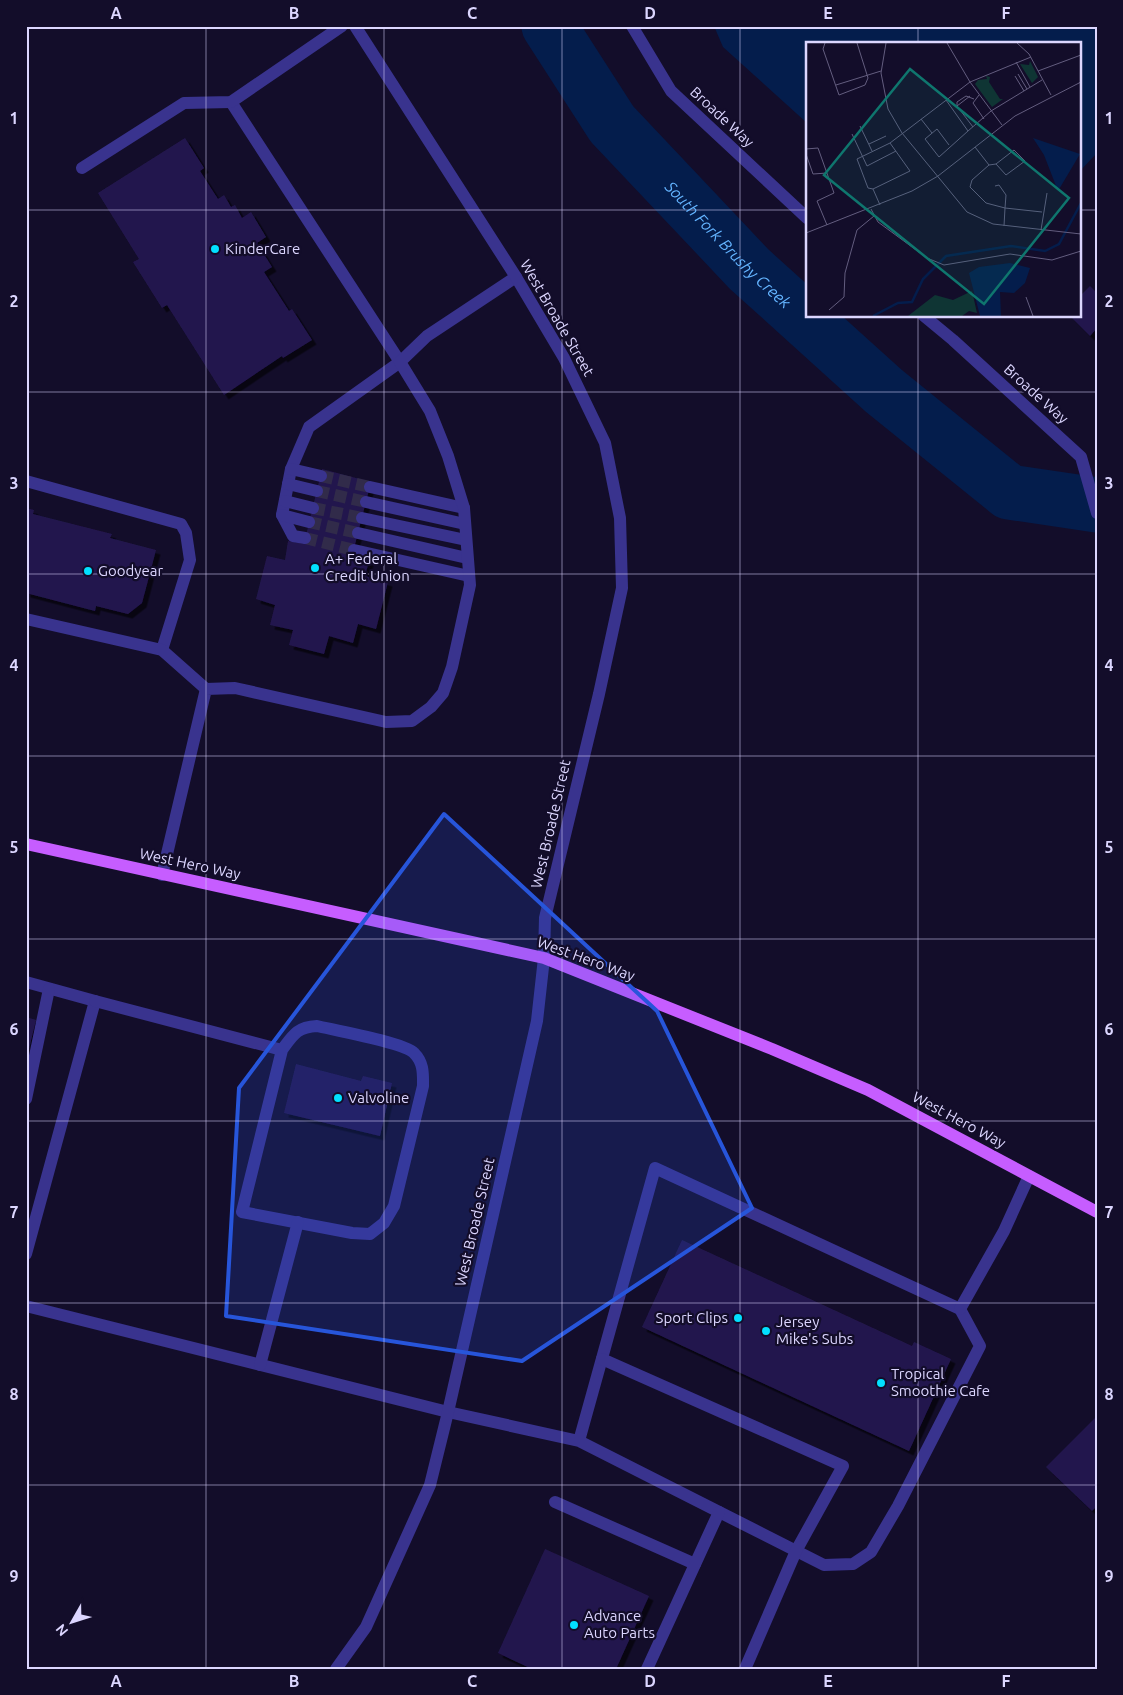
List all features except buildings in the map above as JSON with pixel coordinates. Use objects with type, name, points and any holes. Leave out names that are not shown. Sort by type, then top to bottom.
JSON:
[{"type":"main road","name":"West Hero Way","points":[[26,844],[544,958],[868,1090],[1097,1212]]},
{"type":"street","points":[[82,168],[184,103],[231,102],[342,26]]},
{"type":"street","name":"West Broade Street","points":[[336,1669],[366,1627],[430,1485],[536,1029],[544,958],[545,918],[599,694],[622,588],[620,518],[605,443],[564,358],[516,277],[355,26]]},
{"type":"street","name":"Broade Way","points":[[632,26],[671,91],[806,217]]},
{"type":"street","points":[[26,620],[162,650],[206,689],[235,688],[386,722],[412,721],[431,707],[443,693],[452,666],[470,585],[464,508],[448,456],[430,411],[400,362],[231,102]]},
{"type":"street","points":[[305,538],[293,536],[282,515],[291,469],[309,428],[400,362],[427,336],[516,277]]},
{"type":"street","name":"Broade Way","points":[[926,318],[1081,457],[1097,513]]},
{"type":"street","points":[[291,469],[320,476]]},
{"type":"street","points":[[26,481],[181,524],[186,533],[190,560],[162,650]]},
{"type":"street","points":[[288,484],[317,491]]},
{"type":"street","points":[[370,487],[464,508]]},
{"type":"street","points":[[284,501],[313,508]]},
{"type":"street","points":[[366,502],[466,524]]},
{"type":"street","points":[[282,515],[309,522]]},
{"type":"street","points":[[362,518],[466,540]]},
{"type":"street","points":[[358,533],[468,558]]},
{"type":"street","points":[[354,550],[469,576]]},
{"type":"street","points":[[162,875],[206,689]]},
{"type":"street","points":[[26,982],[282,1050]]},
{"type":"street","points":[[26,1099],[49,989]]},
{"type":"street","points":[[26,1254],[95,1001]]},
{"type":"street","points":[[317,1026],[397,1045],[414,1052],[422,1066],[423,1086],[397,1197],[384,1223],[370,1234],[242,1212],[282,1050],[296,1032],[305,1027],[317,1026]]},
{"type":"street","points":[[26,1306],[448,1412],[579,1441],[824,1565],[853,1564],[871,1552],[898,1506],[980,1346],[960,1309],[655,1168],[579,1441]]},
{"type":"street","points":[[960,1309],[1004,1231],[1029,1176]]},
{"type":"street","points":[[260,1365],[298,1222]]},
{"type":"street","points":[[602,1359],[843,1466],[796,1551],[746,1669]]},
{"type":"street","points":[[555,1502],[695,1564]]},
{"type":"street","points":[[647,1669],[719,1512]]},
{"type":"highlighted area","points":[[444,814],[657,1011],[752,1208],[522,1361],[226,1316],[239,1088]]},
{"type":"water","points":[[714,26],[1097,26],[1097,153],[1080,171],[1080,42],[806,42],[806,122],[723,47]]},
{"type":"waterway","name":"South Fork Brushy Creek","points":[[549,26],[612,124],[749,269],[884,391],[1009,492],[1097,505]]},
{"type":"tunnel","points":[[321,476],[370,487]]},
{"type":"tunnel","points":[[317,491],[366,502]]},
{"type":"tunnel","points":[[313,508],[362,518]]},
{"type":"tunnel","points":[[309,522],[358,533]]},
{"type":"tunnel","points":[[305,538],[354,550]]},
{"type":"place","name":"KinderCare","points":[[215,249]]},
{"type":"place","name":"A+ Federal Credit Union","points":[[315,568]]},
{"type":"place","name":"Goodyear","points":[[88,571]]},
{"type":"place","name":"Valvoline","points":[[338,1098]]},
{"type":"place","name":"Sport Clips","points":[[738,1318]]},
{"type":"place","name":"Jersey Mike's Subs","points":[[766,1331]]},
{"type":"place","name":"Tropical Smoothie Cafe","points":[[881,1383]]},
{"type":"place","name":"Advance Auto Parts","points":[[574,1625]]}]
